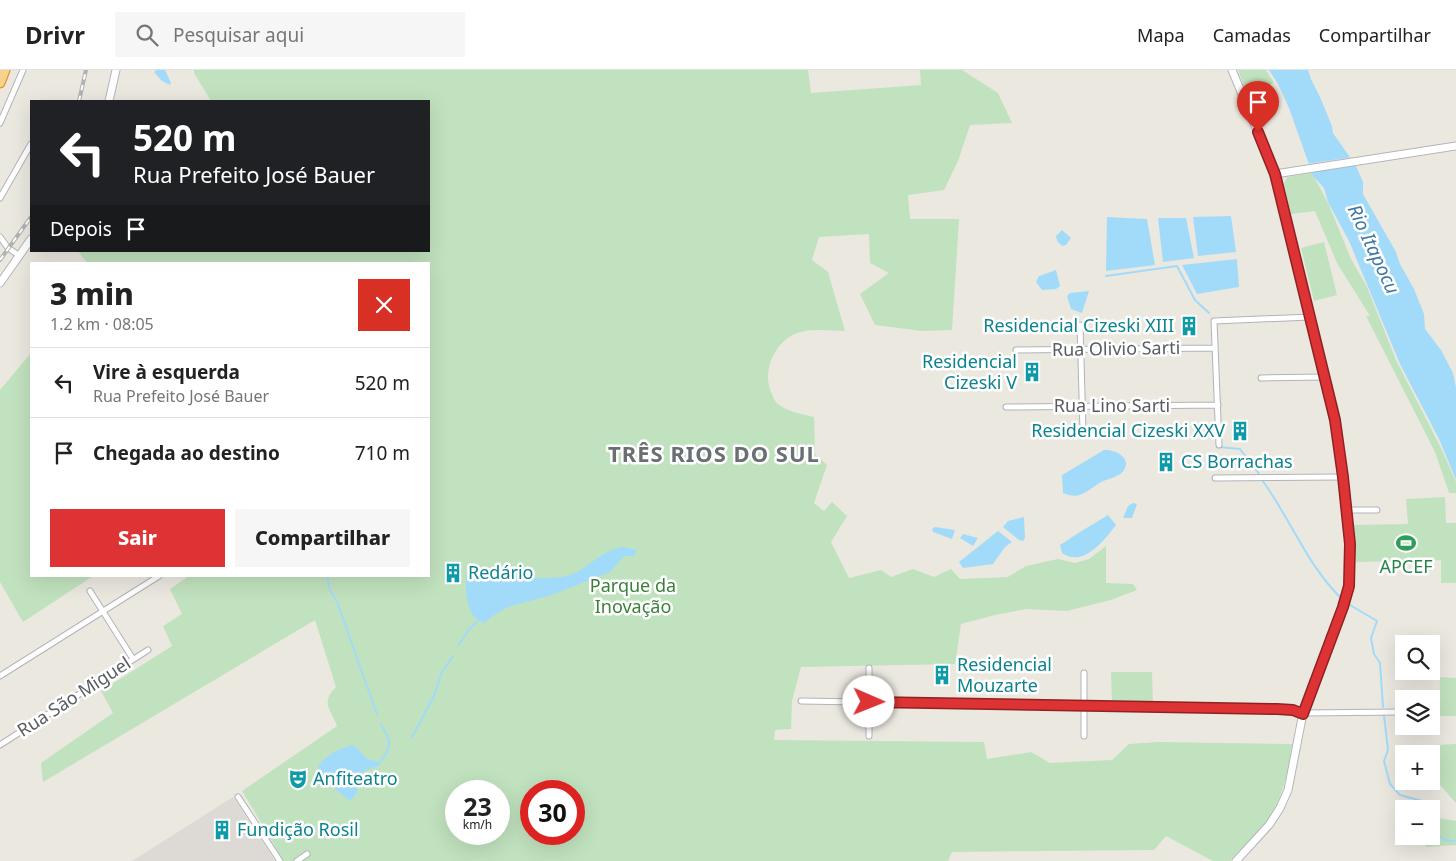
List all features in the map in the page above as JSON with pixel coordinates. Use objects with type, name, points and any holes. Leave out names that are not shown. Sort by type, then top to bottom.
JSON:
[{"type":"highway","points":[[0,83],[5,70]]},
{"type":"street","points":[[0,123],[23,70]]},
{"type":"street","points":[[109,100],[116,70]]},
{"type":"street","points":[[1232,70],[1275,174],[1335,420],[1347,510],[1350,565],[1349,586],[1343,607],[1303,714],[1288,790],[1280,808],[1269,825],[1236,861]]},
{"type":"street","points":[[0,198],[30,146]]},
{"type":"street","points":[[1275,174],[1456,146]]},
{"type":"street","points":[[0,237],[8,248],[20,256]]},
{"type":"street","points":[[0,283],[30,241]]},
{"type":"street","points":[[1219,445],[1214,321],[1310,317]]},
{"type":"street","points":[[1080,325],[1084,430]]},
{"type":"street","name":"Rua Olivio Sarti","points":[[1016,350],[1216,348]]},
{"type":"street","points":[[1261,378],[1324,377]]},
{"type":"street","name":"Rua Lino Sarti","points":[[1006,407],[1218,405]]},
{"type":"street","points":[[1215,478],[1343,477]]},
{"type":"street","points":[[1347,510],[1377,510]]},
{"type":"street","points":[[0,676],[157,577]]},
{"type":"street","points":[[90,591],[133,659]]},
{"type":"street","name":"Rua São Miguel","points":[[0,745],[148,650]]},
{"type":"street","points":[[869,668],[869,736]]},
{"type":"street","points":[[1084,673],[1084,736]]},
{"type":"street","points":[[800,701],[1277,709],[1293,710],[1303,714],[1395,712]]},
{"type":"street","points":[[238,797],[280,861]]},
{"type":"street","points":[[297,861],[307,854]]},
{"type":"shaded area","points":[[233,797],[275,861],[132,861]]},
{"type":"green space","name":"Parque da Inovação","points":[[194,70],[808,70],[811,93],[921,85],[920,70],[962,70],[998,93],[1012,123],[970,125],[958,161],[944,190],[908,195],[910,219],[959,219],[952,330],[922,331],[875,325],[860,294],[889,273],[870,263],[869,234],[819,237],[812,260],[828,272],[845,331],[803,331],[784,341],[774,354],[771,362],[768,378],[769,387],[775,401],[782,407],[814,417],[815,454],[827,465],[814,503],[824,511],[832,502],[847,516],[831,542],[849,578],[881,570],[891,577],[913,569],[934,577],[951,569],[960,579],[1008,577],[1026,566],[1058,559],[1075,563],[1089,559],[1106,546],[1106,583],[1133,584],[1137,590],[1111,600],[1067,611],[1026,609],[961,624],[955,664],[801,667],[792,701],[791,729],[775,730],[774,740],[984,742],[987,759],[1031,752],[1050,763],[1112,760],[1129,744],[1159,742],[1292,744],[1289,765],[1277,803],[1273,812],[1259,831],[1230,861],[1213,861],[1166,836],[1154,850],[952,852],[948,861],[284,861],[242,791],[337,726],[328,706],[329,697],[336,687],[315,620],[43,782],[41,763],[113,713],[101,691],[172,646],[163,626],[182,614],[170,589],[186,577],[430,577],[430,262],[86,262],[79,252],[430,252],[430,100],[210,100]]},
{"type":"green space","points":[[1238,70],[1266,70],[1274,83],[1247,94]]},
{"type":"green space","points":[[1312,173],[1329,205],[1351,259],[1367,287],[1396,360],[1442,450],[1456,482],[1456,493],[1449,493],[1435,452],[1366,316],[1370,316],[1337,263],[1315,211],[1291,214],[1284,184],[1287,177]]},
{"type":"green space","points":[[1324,242],[1337,295],[1314,301],[1301,248]]},
{"type":"green space","points":[[30,354],[30,577],[91,577],[23,622],[0,582],[0,390]]},
{"type":"green space","name":"APCEF","points":[[1445,497],[1446,523],[1456,523],[1456,583],[1441,583],[1441,560],[1356,562],[1354,525],[1408,524],[1406,499]]},
{"type":"green space","points":[[1111,672],[1152,672],[1153,704],[1112,702]]},
{"type":"green space","points":[[1440,677],[1456,678],[1456,716],[1440,716]]},
{"type":"green space","points":[[1456,744],[1456,803],[1440,785],[1440,745],[1436,745]]},
{"type":"green space","points":[[1440,818],[1456,821],[1456,845],[1426,847],[1425,845],[1440,845]]},
{"type":"water","points":[[156,70],[165,70],[171,83],[170,85],[162,81],[154,72]]},
{"type":"water","name":"Rio Itapocu","points":[[1269,70],[1308,70],[1332,126],[1333,133],[1356,166],[1363,182],[1363,194],[1396,252],[1400,264],[1414,289],[1424,314],[1425,329],[1441,350],[1453,373],[1456,388],[1456,480],[1439,439],[1400,364],[1349,241],[1328,202],[1324,188],[1313,176],[1289,108]]},
{"type":"water","points":[[1231,216],[1236,252],[1198,256],[1193,217]]},
{"type":"water","points":[[1107,217],[1147,219],[1155,265],[1106,271]]},
{"type":"water","points":[[1158,218],[1186,218],[1194,258],[1163,262]]},
{"type":"water","points":[[1062,230],[1071,238],[1066,245],[1062,246],[1057,241],[1056,236]]},
{"type":"water","points":[[1237,259],[1239,287],[1197,294],[1182,265]]},
{"type":"water","points":[[1056,270],[1060,286],[1056,289],[1042,290],[1036,282],[1039,276]]},
{"type":"water","points":[[1089,291],[1082,313],[1071,309],[1067,296],[1070,293]]},
{"type":"water","points":[[1104,450],[1117,452],[1124,458],[1126,465],[1124,470],[1115,477],[1103,481],[1077,496],[1063,493],[1062,475]]},
{"type":"water","points":[[1133,503],[1137,504],[1132,518],[1123,518],[1128,506]]},
{"type":"water","points":[[1108,515],[1116,525],[1092,551],[1079,557],[1070,557],[1062,553],[1060,545]]},
{"type":"water","points":[[1024,517],[1025,538],[1023,541],[1003,527],[1008,521]]},
{"type":"water","points":[[935,527],[955,530],[952,539],[933,532],[932,529]]},
{"type":"water","points":[[998,531],[1012,542],[1005,547],[993,564],[963,568],[959,562]]},
{"type":"water","points":[[963,534],[978,538],[973,546],[960,538]]},
{"type":"water","points":[[624,547],[636,550],[635,556],[624,556],[610,572],[552,595],[508,607],[484,623],[473,615],[470,609],[466,576],[473,573],[483,571],[528,578],[562,577],[571,575],[608,552]]},
{"type":"water","points":[[352,745],[367,759],[380,762],[379,766],[366,770],[357,777],[357,793],[350,801],[328,783],[318,768],[332,753]]},
{"type":"pier","points":[[1353,157],[1359,165],[1309,173],[1306,164]]},
{"type":"waterway","points":[[1106,276],[1177,266],[1195,300],[1209,313]]},
{"type":"waterway","points":[[1219,447],[1240,449],[1259,474]]},
{"type":"waterway","points":[[1262,480],[1319,572],[1342,599]]},
{"type":"waterway","points":[[327,577],[330,590],[337,602],[377,714]]},
{"type":"waterway","points":[[1350,605],[1377,621],[1371,638],[1374,654],[1380,663],[1383,707]]},
{"type":"waterway","points":[[458,646],[470,628],[478,621]]},
{"type":"waterway","points":[[412,737],[434,696],[442,672],[453,656]]},
{"type":"waterway","points":[[1384,715],[1388,750],[1384,761],[1390,784],[1400,795],[1419,800]]},
{"type":"waterway","points":[[380,762],[389,747],[389,739],[381,724]]},
{"type":"waterway","points":[[1440,837],[1448,841],[1456,840]]},
{"type":"railway","points":[[79,100],[86,70]]},
{"type":"railway","points":[[0,260],[30,218]]},
{"type":"place","name":"Residencial Cizeski XIII","points":[[1189,326]]},
{"type":"place","name":"Residencial Cizeski V","points":[[1032,372]]},
{"type":"place","name":"Residencial Cizeski XXV","points":[[1240,431]]},
{"type":"place","name":"CS Borrachas","points":[[1166,462]]},
{"type":"place","name":"APCEF","points":[[1406,543]]},
{"type":"place","name":"Redário","points":[[453,573]]},
{"type":"place","name":"Residencial Mouzarte","points":[[942,675]]},
{"type":"place","name":"Anfiteatro","points":[[298,779]]},
{"type":"place","name":"Fundição Rosil","points":[[222,830]]},
{"type":"district","name":"TRÊS RIOS DO SUL","points":[[714,454]]},
{"type":"route","points":[[869,702],[1277,709],[1293,710],[1303,714],[1349,586],[1350,544],[1335,420],[1275,174],[1258,132]]}]
